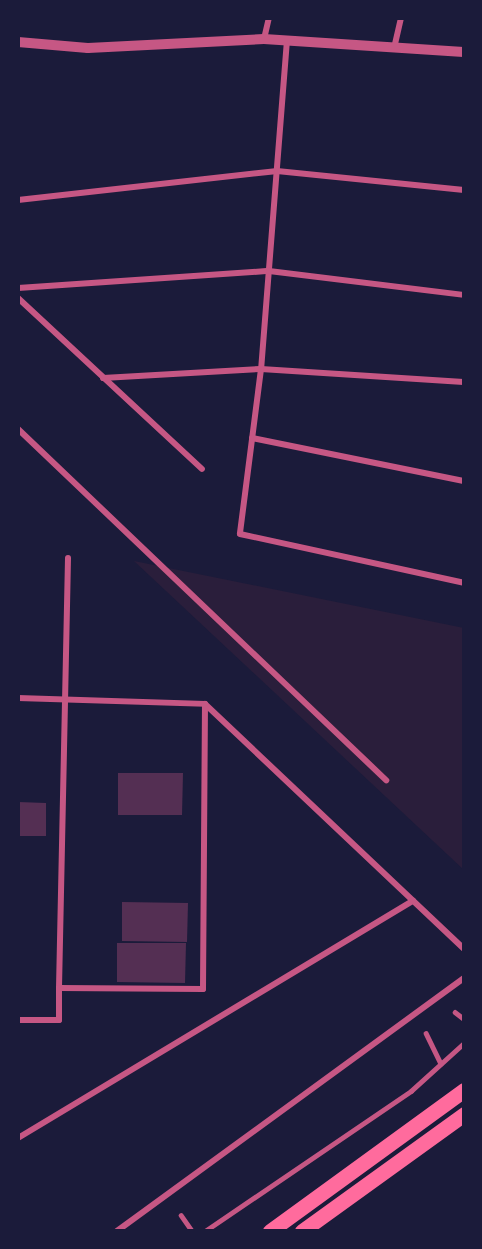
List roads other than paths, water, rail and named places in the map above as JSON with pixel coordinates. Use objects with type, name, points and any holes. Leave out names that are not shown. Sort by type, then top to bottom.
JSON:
[{"type":"main road","points":[[270,1231],[464,1090]]},
{"type":"main road","points":[[302,1231],[464,1114]]},
{"type":"street","points":[[264,39],[269,18]]},
{"type":"street","points":[[395,45],[400,18]]},
{"type":"street","points":[[18,42],[88,48],[264,39],[395,45],[464,52]]},
{"type":"street","points":[[287,40],[261,369],[240,534],[464,583]]},
{"type":"street","points":[[18,200],[277,171],[464,190]]},
{"type":"street","points":[[18,288],[269,271],[464,295]]},
{"type":"street","points":[[18,298],[201,470]]},
{"type":"street","points":[[103,378],[261,369],[464,382]]},
{"type":"street","points":[[18,429],[386,780]]},
{"type":"street","points":[[252,438],[464,481]]},
{"type":"street","points":[[18,1020],[59,1020],[68,558]]},
{"type":"street","points":[[18,698],[205,704],[464,949]]},
{"type":"street","points":[[59,988],[203,989],[205,704]]},
{"type":"street","points":[[18,1138],[413,901]]},
{"type":"street","points":[[117,1231],[464,978]]},
{"type":"lane","points":[[455,1012],[464,1019]]},
{"type":"lane","points":[[426,1034],[441,1064]]},
{"type":"lane","points":[[205,1231],[411,1091],[464,1043]]},
{"type":"lane","points":[[181,1215],[192,1231]]}]
